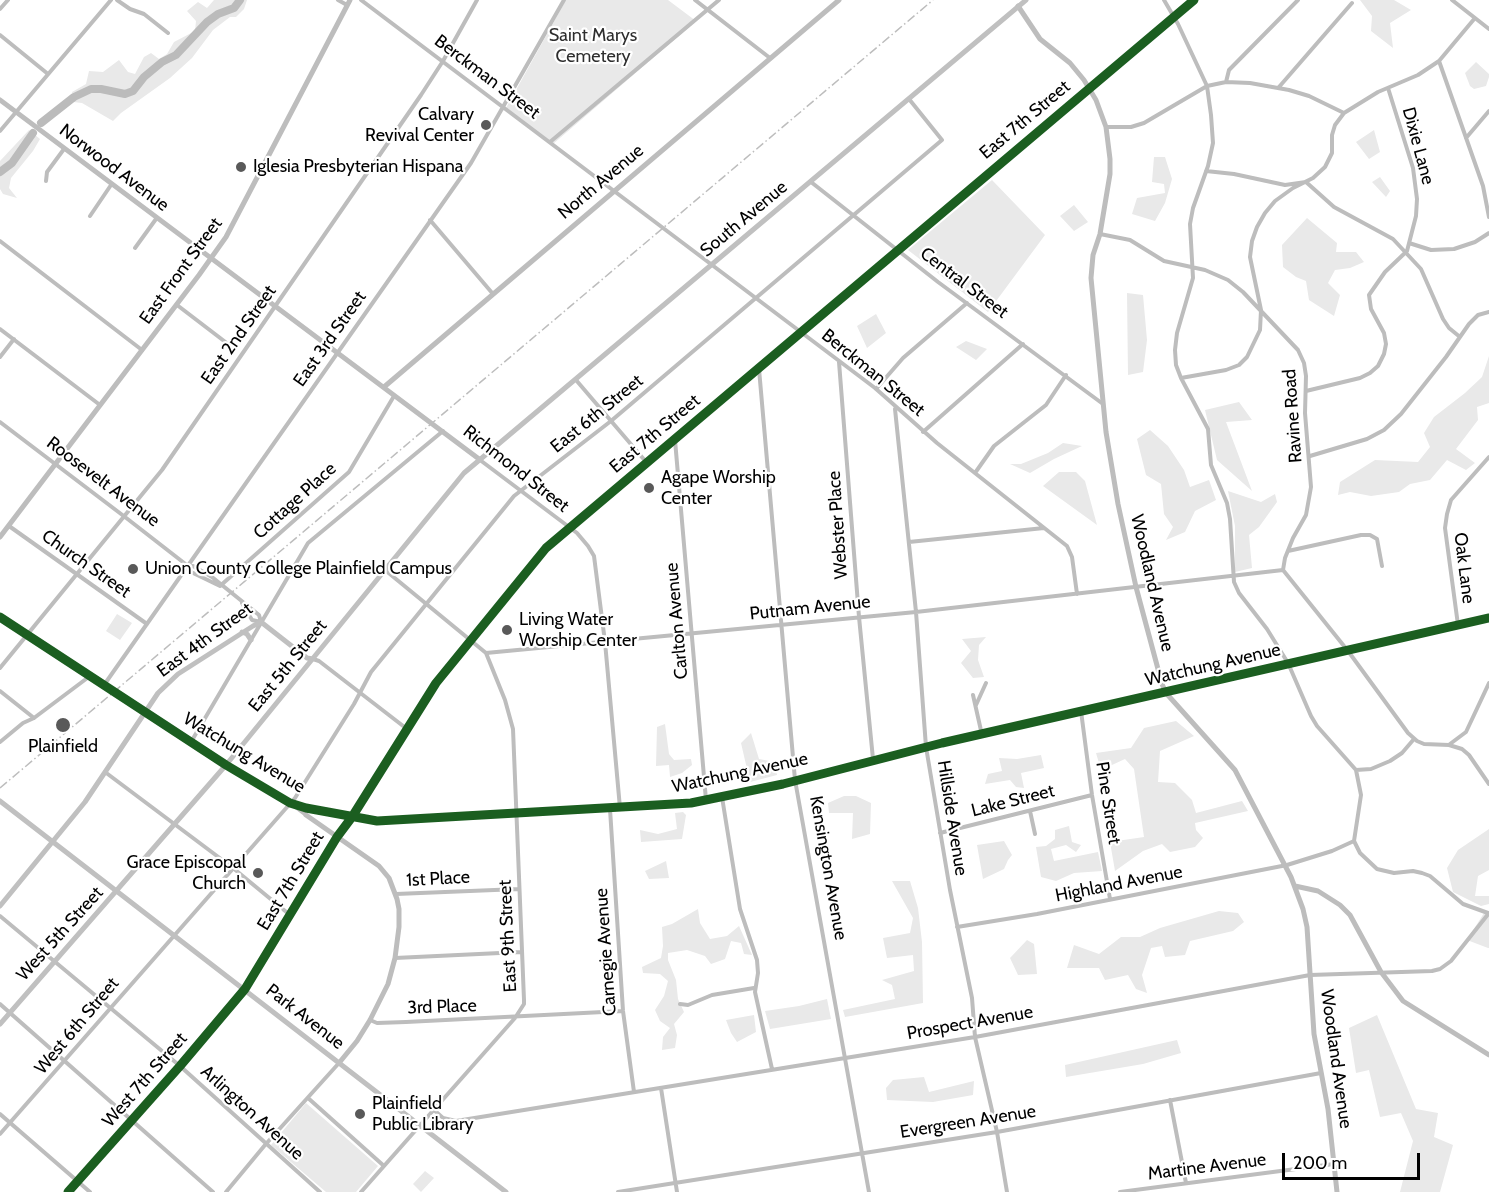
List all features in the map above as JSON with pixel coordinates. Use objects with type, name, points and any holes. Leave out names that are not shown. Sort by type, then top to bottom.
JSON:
[{"type":"main road","name":"South Avenue","points":[[479,459],[576,380],[1026,0]]},
{"type":"main road","name":"East 5th Street","points":[[118,891],[226,765],[464,473],[479,459]]},
{"type":"main road","name":"East 4th Street","points":[[0,906],[85,802],[158,693],[178,674],[261,622]]},
{"type":"main road","name":"Roosevelt Avenue","points":[[261,622],[307,658],[313,659]]},
{"type":"main road","points":[[242,632],[248,634],[251,640]]},
{"type":"main road","name":"Park Avenue","points":[[0,801],[506,1192]]},
{"type":"main road","name":"West 5th Street","points":[[0,1024],[118,891]]},
{"type":"street","points":[[0,9],[8,0]]},
{"type":"street","points":[[0,131],[111,0]]},
{"type":"street","points":[[117,0],[130,9],[144,14],[168,33]]},
{"type":"street","points":[[338,0],[348,2]]},
{"type":"street","name":"Berckman Street","points":[[361,0],[876,389],[923,432],[1067,546],[1072,557],[1077,594]]},
{"type":"street","name":"East 2nd Street","points":[[0,668],[162,470],[443,62],[477,0]]},
{"type":"street","name":"East 3rd Street","points":[[104,685],[471,163],[564,0]]},
{"type":"street","points":[[695,0],[770,58]]},
{"type":"street","points":[[550,142],[719,0]]},
{"type":"street","name":"North Avenue","points":[[384,387],[839,0]]},
{"type":"street","points":[[1164,0],[1207,86],[1213,143],[1190,224],[1193,278],[1178,333],[1175,350],[1176,365],[1208,429],[1211,465],[1227,504],[1230,519],[1233,576],[1239,593],[1267,629],[1288,664],[1311,716],[1356,770],[1361,795],[1354,841],[1360,853],[1377,869],[1394,873],[1422,873],[1430,876],[1463,904],[1488,913]]},
{"type":"street","name":"East 7th Street","points":[[244,989],[337,837],[352,817],[436,683],[546,548],[1194,0]]},
{"type":"street","points":[[1226,82],[1229,70],[1298,0]]},
{"type":"street","points":[[1452,0],[1489,28]]},
{"type":"street","name":"East Front Street","points":[[0,537],[212,258],[238,216],[348,2]]},
{"type":"street","points":[[1278,88],[1352,3]]},
{"type":"street","name":"Woodland Avenue","points":[[1018,6],[1040,39],[1070,63],[1089,87],[1106,127],[1110,174],[1100,234],[1093,255],[1091,278],[1103,404],[1118,504],[1136,587],[1166,693],[1235,770],[1294,886],[1307,927],[1314,1034],[1328,1109],[1337,1192]]},
{"type":"street","points":[[1181,378],[1226,370],[1239,365],[1247,357],[1260,330],[1261,310],[1251,265],[1254,234],[1260,219],[1269,207],[1287,192],[1319,173],[1330,160],[1335,125],[1344,114],[1370,97],[1418,75],[1439,61],[1475,18]]},
{"type":"street","points":[[0,35],[48,74]]},
{"type":"street","points":[[1439,61],[1483,186],[1489,217]]},
{"type":"street","points":[[1106,127],[1131,127],[1144,123],[1207,86],[1226,82],[1250,82],[1309,96],[1344,114]]},
{"type":"street","name":"Dixie Lane","points":[[1388,88],[1416,181],[1416,216],[1407,251]]},
{"type":"street","name":"East 6th Street","points":[[174,934],[295,798],[371,672],[514,496],[611,421],[942,140],[909,99]]},
{"type":"street","name":"Norwood Avenue","points":[[0,100],[156,219],[212,258]]},
{"type":"street","points":[[1465,138],[1489,111]]},
{"type":"street","points":[[46,181],[47,171],[64,149]]},
{"type":"street","points":[[1206,171],[1234,174],[1285,185],[1305,182],[1334,207],[1387,234],[1407,251],[1421,269],[1443,319],[1449,328],[1460,337]]},
{"type":"street","name":"Central Street","points":[[810,182],[1103,404]]},
{"type":"street","points":[[90,216],[111,185]]},
{"type":"street","points":[[135,248],[156,219]]},
{"type":"street","points":[[430,220],[493,294]]},
{"type":"street","points":[[1409,243],[1431,250],[1454,249],[1475,242],[1489,233]]},
{"type":"street","name":"Ravine Road","points":[[1100,234],[1130,240],[1164,261],[1205,270],[1228,280],[1244,292],[1298,350],[1304,363],[1305,413],[1310,456],[1310,502],[1288,551],[1283,570]]},
{"type":"street","points":[[0,241],[143,350]]},
{"type":"street","points":[[1306,391],[1360,378],[1378,366],[1386,344],[1384,333],[1371,309],[1370,295],[1385,272],[1407,251]]},
{"type":"street","name":"Richmond Street","points":[[212,258],[443,431],[588,546],[594,556],[605,642],[620,808]]},
{"type":"street","points":[[876,389],[903,358],[967,303]]},
{"type":"street","points":[[177,305],[228,344]]},
{"type":"street","points":[[1310,456],[1367,439],[1384,430],[1401,414],[1478,315],[1489,312]]},
{"type":"street","points":[[0,328],[101,405]]},
{"type":"street","points":[[0,357],[14,339]]},
{"type":"street","points":[[923,432],[1023,344]]},
{"type":"street","name":"Webster Place","points":[[839,361],[859,617],[873,759]]},
{"type":"street","name":"Kensington Avenue","points":[[759,368],[795,780],[869,1192]]},
{"type":"street","points":[[975,473],[994,446],[1046,405],[1066,375]]},
{"type":"street","points":[[576,380],[647,463]]},
{"type":"street","name":"Cottage Place","points":[[220,586],[349,472],[395,395]]},
{"type":"street","name":"Hillside Avenue","points":[[895,408],[916,612],[926,747],[957,927],[972,998],[975,1037],[997,1131],[1007,1192]]},
{"type":"street","name":"Roosevelt Avenue","points":[[0,422],[188,566],[189,571],[220,586],[241,600],[259,615],[261,622],[252,620],[241,600]]},
{"type":"street","name":"East 4th Street","points":[[261,622],[308,543],[443,431]]},
{"type":"street","name":"Carlton Avenue","points":[[675,440],[706,800]]},
{"type":"street","name":"Oak Lane","points":[[1458,625],[1445,528],[1446,514],[1450,500],[1489,457]]},
{"type":"street","name":"Church Street","points":[[9,526],[147,624]]},
{"type":"street","points":[[909,542],[1044,528]]},
{"type":"street","points":[[1288,551],[1361,535],[1370,536],[1377,540],[1382,566]]},
{"type":"street","points":[[385,570],[486,653]]},
{"type":"street","points":[[1283,570],[1348,651],[1408,733],[1424,744],[1449,745],[1462,749],[1469,755],[1489,784]]},
{"type":"street","name":"Putnam Avenue","points":[[486,653],[916,612],[1283,570]]},
{"type":"street","name":"Watchung Avenue","points":[[0,617],[226,765],[290,803],[377,821],[691,803],[1489,618]]},
{"type":"street","points":[[191,742],[261,622]]},
{"type":"street","name":"East 9th Street","points":[[361,1192],[524,1004],[513,729],[506,700],[486,653]]},
{"type":"street","name":"Roosevelt Avenue","points":[[313,659],[319,661],[408,729]]},
{"type":"street","points":[[0,742],[90,676]]},
{"type":"street","points":[[976,706],[986,683]]},
{"type":"street","points":[[1449,745],[1466,732],[1489,683]]},
{"type":"street","points":[[0,691],[34,718]]},
{"type":"street","points":[[973,695],[982,735]]},
{"type":"street","name":"Pine Street","points":[[1081,711],[1092,795],[1110,899]]},
{"type":"street","points":[[1356,770],[1377,767],[1390,761],[1402,753],[1414,739]]},
{"type":"street","points":[[105,772],[290,915]]},
{"type":"street","name":"Lake Street","points":[[940,832],[1092,795]]},
{"type":"street","points":[[722,797],[740,909],[757,960],[758,974],[754,987],[772,1069]]},
{"type":"street","points":[[226,1192],[265,1144],[357,1041],[382,998],[395,958],[399,918],[395,894],[388,878],[379,866],[290,803]]},
{"type":"street","name":"Carnegie Avenue","points":[[610,809],[623,1011],[634,1092]]},
{"type":"street","points":[[1030,811],[1035,834]]},
{"type":"street","name":"Highland Avenue","points":[[957,927],[1285,865],[1332,851],[1354,841]]},
{"type":"street","points":[[1294,886],[1318,891],[1340,905],[1354,922],[1381,972],[1403,1001],[1489,1054]]},
{"type":"street","name":"1st Place","points":[[395,894],[519,889]]},
{"type":"street","name":"Prospect Avenue","points":[[434,1110],[443,1118],[456,1121],[975,1037],[1310,975],[1440,969],[1451,961],[1488,913]]},
{"type":"street","name":"Arlington Avenue","points":[[0,916],[180,1066],[320,1192]]},
{"type":"street","name":"West 6th Street","points":[[0,1134],[66,1061],[174,934]]},
{"type":"street","points":[[395,958],[521,952]]},
{"type":"street","points":[[680,1005],[688,1005],[712,995],[754,987]]},
{"type":"street","name":"West 7th Street","points":[[68,1192],[180,1066],[244,989]]},
{"type":"street","points":[[0,1004],[213,1192]]},
{"type":"street","name":"3rd Place","points":[[370,1020],[377,1023],[623,1011]]},
{"type":"street","name":"Evergreen Avenue","points":[[618,1192],[997,1131],[1321,1073]]},
{"type":"street","points":[[661,1088],[677,1192]]},
{"type":"street","points":[[308,1098],[384,1166]]},
{"type":"street","points":[[1170,1100],[1186,1183]]},
{"type":"street","points":[[0,1114],[90,1192]]},
{"type":"street","name":"Martine Avenue","points":[[1120,1192],[1334,1164]]},
{"type":"green space","points":[[214,0],[247,0],[244,9],[236,17],[230,17],[213,30],[192,58],[170,78],[113,121],[82,103],[73,102],[72,92],[86,84],[89,71],[103,72],[119,60],[128,72],[135,74],[144,57],[151,53],[159,59],[167,54],[174,42],[195,31],[196,21],[187,11],[198,2],[207,8]]},
{"type":"green space","name":"Saint Marys Cemetery","points":[[566,0],[668,0],[696,21],[553,144],[506,108]]},
{"type":"green space","points":[[1360,0],[1394,0],[1411,10],[1390,23],[1393,48],[1371,31],[1372,16]]},
{"type":"green space","points":[[1476,62],[1489,74],[1489,77],[1486,86],[1474,89],[1470,86],[1465,73]]},
{"type":"green space","points":[[29,130],[40,139],[11,178],[9,188],[17,198],[3,194],[0,189],[0,161]]},
{"type":"green space","points":[[1374,130],[1380,152],[1369,159],[1356,142]]},
{"type":"green space","points":[[1154,157],[1165,157],[1172,179],[1165,203],[1155,221],[1132,214],[1137,198],[1165,193],[1164,184],[1152,182]]},
{"type":"green space","points":[[1380,177],[1390,191],[1386,197],[1372,182]]},
{"type":"green space","points":[[992,180],[1045,235],[988,312],[908,250]]},
{"type":"green space","points":[[1074,205],[1088,222],[1074,231],[1060,216]]},
{"type":"green space","points":[[1307,218],[1337,243],[1336,252],[1356,252],[1364,262],[1350,268],[1335,270],[1328,283],[1340,295],[1334,316],[1309,300],[1306,281],[1283,267],[1282,245]]},
{"type":"green space","points":[[1127,293],[1143,295],[1147,340],[1143,372],[1128,375]]},
{"type":"green space","points":[[876,314],[886,333],[867,348],[857,326]]},
{"type":"green space","points":[[966,341],[987,349],[976,360],[956,347]]},
{"type":"green space","points":[[1489,356],[1489,403],[1477,407],[1478,420],[1456,449],[1475,463],[1466,470],[1447,460],[1430,480],[1410,484],[1399,492],[1371,496],[1350,492],[1338,495],[1340,482],[1375,460],[1418,462],[1430,447],[1424,433],[1434,417],[1482,377]]},
{"type":"green space","points":[[1239,402],[1252,420],[1226,422],[1252,491],[1217,460],[1205,410]]},
{"type":"green space","points":[[1150,430],[1168,446],[1184,470],[1190,487],[1209,480],[1216,500],[1195,511],[1185,532],[1166,540],[1173,527],[1164,514],[1161,484],[1146,475],[1137,439]]},
{"type":"green space","points":[[1063,443],[1082,446],[1030,473],[1010,464],[1021,464],[1048,453]]},
{"type":"green space","points":[[1059,472],[1076,472],[1085,481],[1097,525],[1043,486]]},
{"type":"green space","points":[[1228,491],[1261,502],[1275,494],[1277,502],[1259,527],[1249,535],[1252,568],[1235,572],[1235,526]]},
{"type":"green space","points":[[117,614],[132,623],[120,640],[106,631]]},
{"type":"green space","points":[[986,637],[979,645],[978,660],[984,677],[973,678],[961,663],[971,651],[962,639]]},
{"type":"green space","points":[[1176,721],[1194,736],[1160,751],[1158,782],[1175,783],[1192,800],[1196,813],[1242,801],[1248,811],[1195,823],[1196,830],[1203,838],[1195,847],[1170,852],[1162,844],[1143,851],[1115,871],[1110,842],[1144,837],[1134,769],[1125,759],[1101,770],[1096,753],[1131,748],[1144,728]]},
{"type":"green space","points":[[665,724],[669,754],[674,760],[691,759],[692,765],[682,773],[670,777],[669,765],[656,766],[657,727]]},
{"type":"green space","points":[[751,733],[759,759],[775,762],[777,775],[750,782],[741,743]]},
{"type":"green space","points":[[1041,755],[1044,768],[1021,773],[1024,788],[1016,787],[1010,780],[985,784],[988,774],[1002,771],[999,758],[1017,759]]},
{"type":"green space","points":[[844,796],[856,796],[871,803],[870,834],[852,839],[853,813],[829,813],[828,803]]},
{"type":"green space","points":[[683,812],[686,815],[682,839],[641,842],[640,830],[658,834],[677,829],[675,813]]},
{"type":"green space","points":[[1069,826],[1072,842],[1081,845],[1076,852],[1066,845],[1051,849],[1054,861],[1098,852],[1102,871],[1074,873],[1056,881],[1041,877],[1036,847],[1046,846],[1055,839],[1055,830]]},
{"type":"green space","points":[[1489,829],[1489,870],[1478,876],[1475,896],[1489,896],[1489,904],[1481,906],[1453,892],[1447,868],[1458,850]]},
{"type":"green space","points":[[1004,841],[1012,855],[1004,869],[983,879],[977,845]]},
{"type":"green space","points":[[666,861],[669,878],[649,879],[645,871]]},
{"type":"green space","points":[[892,881],[910,881],[918,908],[922,942],[923,1003],[845,1017],[843,1010],[895,999],[892,985],[882,980],[914,971],[913,955],[887,958],[883,938],[910,933],[913,918]]},
{"type":"green space","points":[[698,909],[700,923],[710,939],[727,936],[739,926],[752,955],[744,954],[741,943],[731,941],[725,959],[711,964],[705,956],[687,950],[668,953],[668,960],[676,980],[678,999],[684,1012],[674,1024],[677,1035],[675,1048],[662,1050],[663,1037],[670,1028],[660,1021],[655,1010],[664,996],[668,981],[660,974],[643,973],[642,967],[661,958],[662,927]]},
{"type":"green space","points":[[1219,911],[1238,913],[1244,922],[1233,931],[1190,941],[1185,955],[1165,957],[1162,946],[1151,948],[1142,975],[1147,993],[1136,989],[1128,975],[1105,980],[1099,968],[1067,968],[1074,945],[1099,954],[1121,937],[1140,937],[1160,928]]},
{"type":"green space","points":[[1489,911],[1488,948],[1467,940],[1484,913]]},
{"type":"green space","points":[[1027,940],[1034,944],[1037,974],[1018,975],[1010,958]]},
{"type":"green space","points":[[827,999],[831,1019],[770,1029],[765,1011]]},
{"type":"green space","points":[[754,1015],[756,1032],[737,1042],[726,1020]]},
{"type":"green space","points":[[1377,1015],[1416,1109],[1438,1113],[1434,1137],[1453,1145],[1440,1192],[1400,1192],[1413,1141],[1401,1113],[1380,1117],[1369,1070],[1356,1073],[1349,1028]]},
{"type":"green space","points":[[1177,1040],[1181,1053],[1143,1064],[1066,1077],[1065,1065]]},
{"type":"green space","points":[[924,1077],[929,1092],[974,1081],[973,1095],[933,1102],[887,1100],[886,1088],[893,1080]]},
{"type":"green space","points":[[306,1103],[378,1166],[356,1192],[326,1192],[271,1145]]},
{"type":"green space","points":[[425,1171],[434,1178],[421,1192],[413,1184]]},
{"type":"waterway","points":[[41,123],[74,97],[91,89],[125,94],[133,91],[144,77],[162,62],[176,55],[207,22],[218,14],[234,8],[240,0]]},
{"type":"waterway","points":[[0,172],[12,163],[33,133]]},
{"type":"railway","points":[[0,788],[933,0]]},
{"type":"cycle path","points":[[68,1192],[245,989],[337,837],[352,817],[436,683],[546,548],[1194,0]]},
{"type":"cycle path","points":[[0,617],[226,765],[290,803],[377,821],[691,803],[783,784],[942,743],[1489,618]]},
{"type":"place","name":"Calvary Revival Center","points":[[486,125]]},
{"type":"place","name":"Iglesia Presbyterian Hispana","points":[[241,167]]},
{"type":"place","name":"Agape Worship Center","points":[[649,488]]},
{"type":"place","name":"Union County College Plainfield Campus","points":[[133,569]]},
{"type":"place","name":"Living Water Worship Center","points":[[507,630]]},
{"type":"place","name":"Plainfield","points":[[63,725]]},
{"type":"place","name":"Grace Episcopal Church","points":[[258,873]]},
{"type":"place","name":"Plainfield Public Library","points":[[360,1114]]}]
